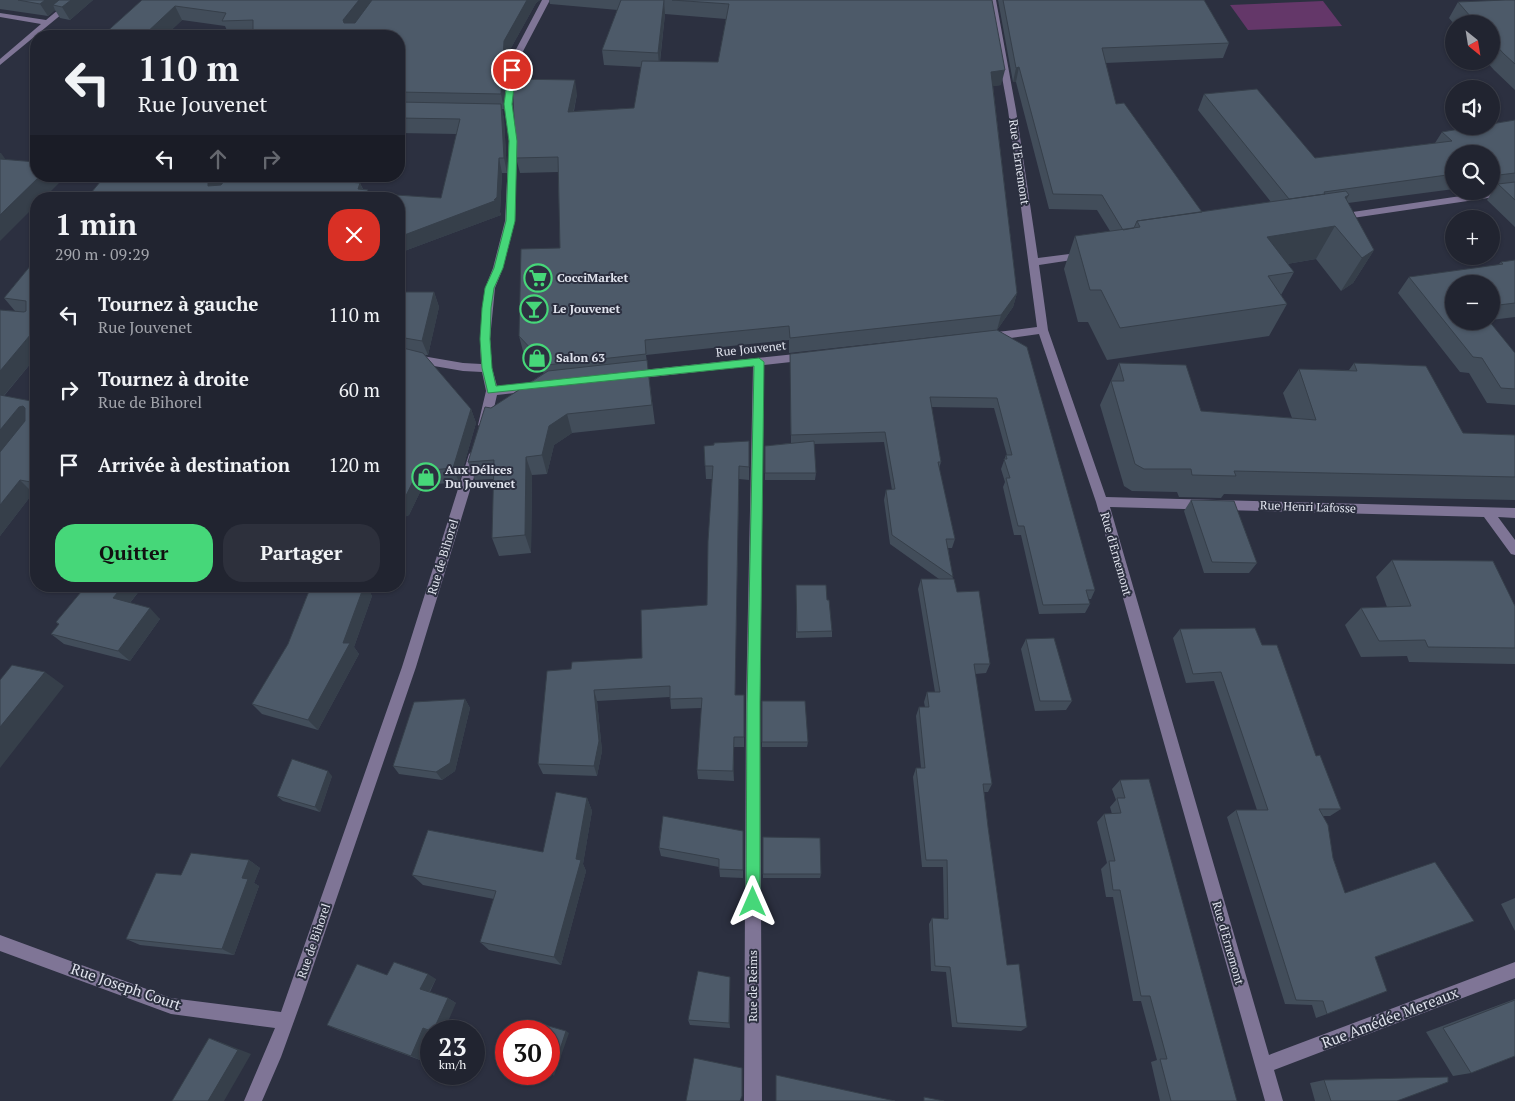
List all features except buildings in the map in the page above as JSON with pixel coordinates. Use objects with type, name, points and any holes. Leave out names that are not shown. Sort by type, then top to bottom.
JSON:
[{"type":"street","points":[[40,30],[75,0]]},
{"type":"street","name":"Rue de Bihorel","points":[[253,1101],[273,1057],[409,667],[481,437],[492,391],[487,368],[485,339],[490,288],[498,268],[510,221],[513,141],[505,114],[516,56],[546,0]]},
{"type":"street","name":"Rue d'Ernemont","points":[[992,0],[1012,110],[1028,231],[1035,262],[1043,330],[1102,502],[1274,1101]]},
{"type":"street","points":[[0,15],[48,23]]},
{"type":"street","points":[[0,63],[30,38]]},
{"type":"street","points":[[1327,219],[1515,191]]},
{"type":"street","points":[[1035,262],[1092,254]]},
{"type":"street","points":[[982,337],[1043,330]]},
{"type":"street","name":"Rue Jouvenet","points":[[622,377],[817,355]]},
{"type":"street","points":[[405,357],[463,367],[487,368]]},
{"type":"street","name":"Rue de Reims","points":[[752,1101],[753,703],[759,362]]},
{"type":"street","points":[[492,391],[553,384]]},
{"type":"street","name":"Rue Henri Lafosse","points":[[1102,502],[1515,513]]},
{"type":"street","points":[[1487,512],[1515,550]]},
{"type":"street","name":"Rue Joseph Court","points":[[0,943],[171,1006],[285,1021]]},
{"type":"street","name":"Rue Amédée Mereaux","points":[[1264,1065],[1515,970]]},
{"type":"shaded area","points":[[1323,1],[1342,26],[1248,30],[1230,5]]},
{"type":"place","name":"CocciMarket","points":[[538,278]]},
{"type":"place","name":"Le Jouvenet","points":[[534,309]]},
{"type":"place","name":"Salon 63","points":[[537,358]]},
{"type":"place","name":"Aux Délices Du Jouvenet","points":[[426,477]]},
{"type":"route","points":[[512,70],[508,104],[513,141],[510,221],[498,268],[490,288],[485,339],[487,368],[492,391],[759,362],[753,703],[753,902]]}]
